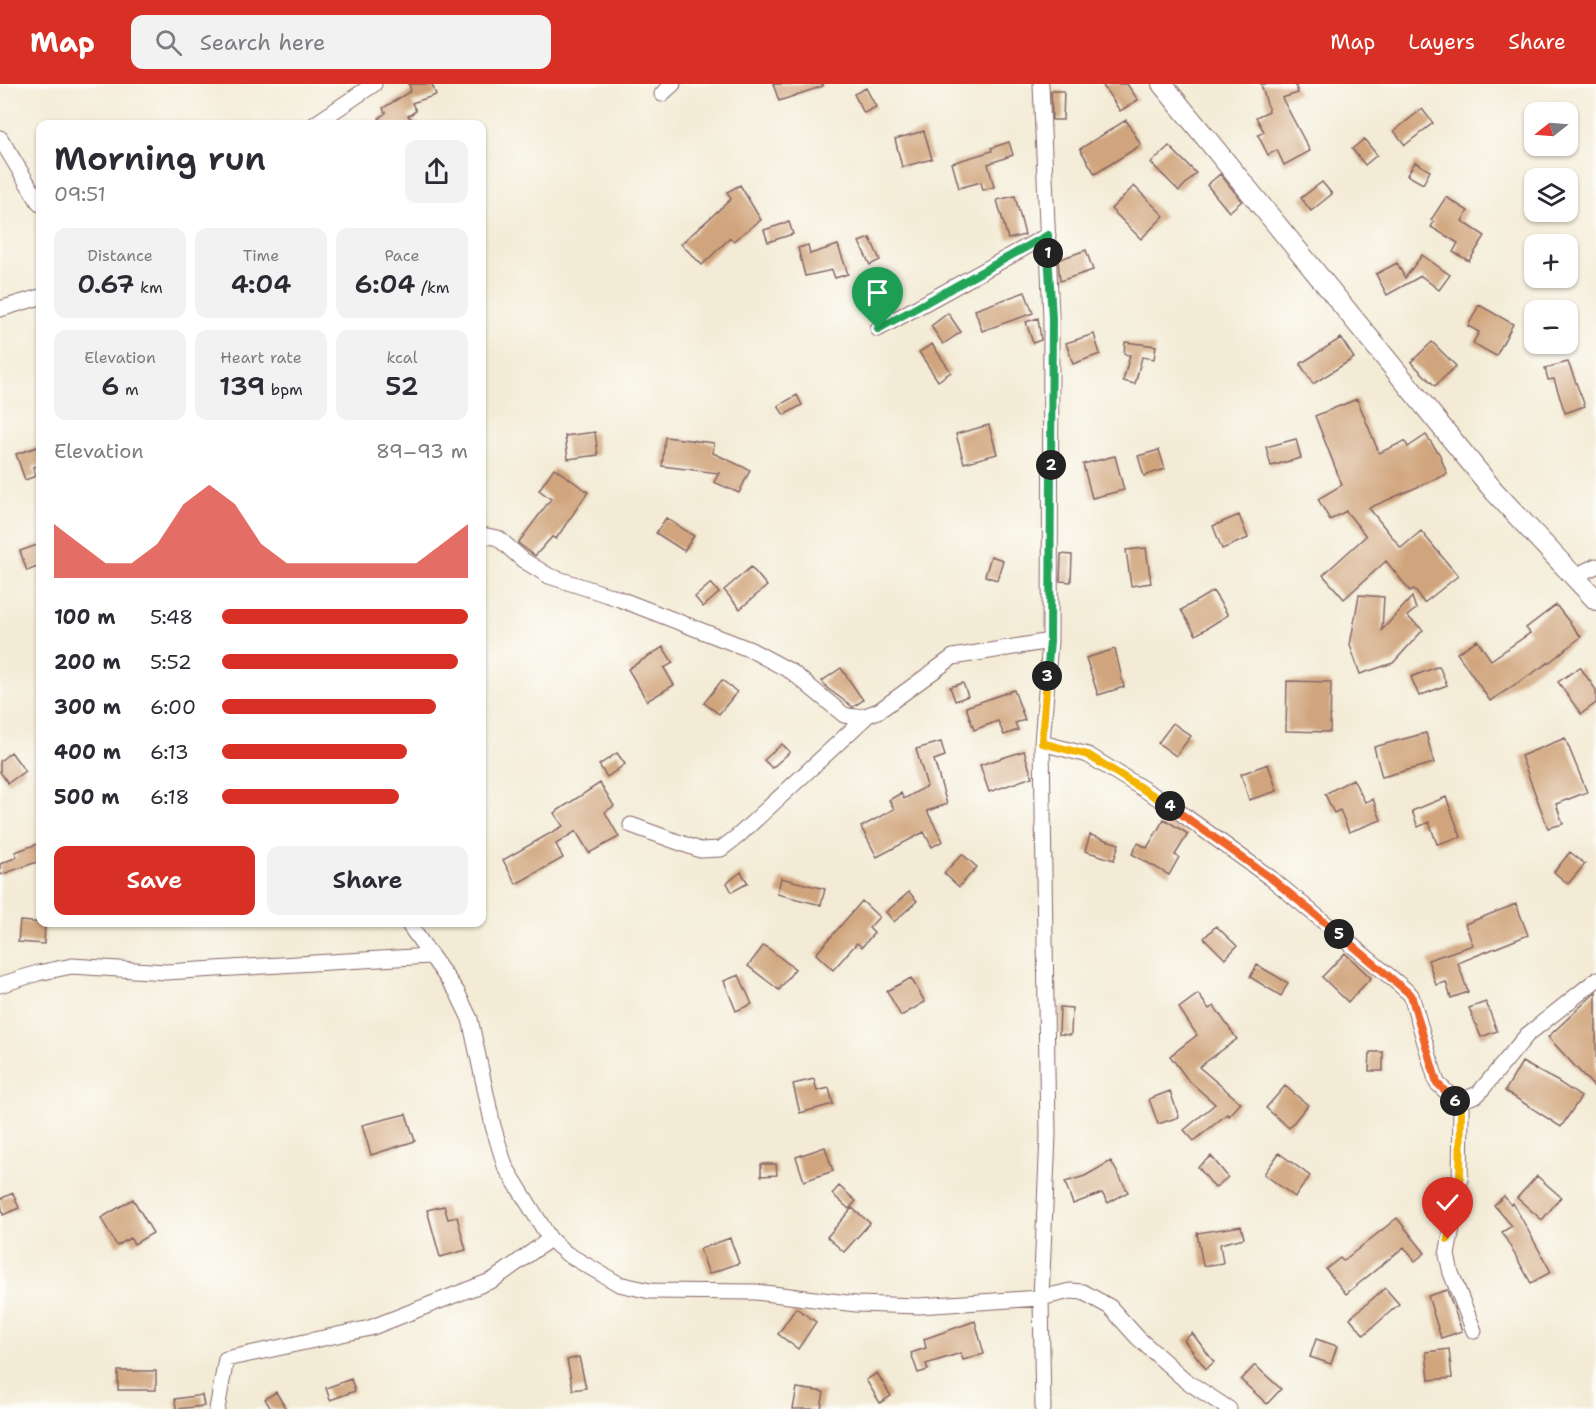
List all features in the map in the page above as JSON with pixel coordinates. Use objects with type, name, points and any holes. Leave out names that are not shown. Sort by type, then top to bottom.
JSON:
[{"type":"main road","points":[[1165,86],[1464,455],[1596,600]]},
{"type":"street","points":[[321,120],[374,84]]},
{"type":"street","points":[[1041,84],[1052,318],[1050,641],[1042,743],[1048,1135],[1041,1298],[1043,1409]]},
{"type":"street","points":[[0,138],[36,197]]},
{"type":"street","points":[[878,329],[1048,235]]},
{"type":"street","points":[[0,309],[36,298]]},
{"type":"street","points":[[486,536],[498,538],[523,560],[549,576],[617,598],[751,650],[792,672],[844,714],[855,718],[866,717]]},
{"type":"street","points":[[1573,577],[1596,566]]},
{"type":"street","points":[[631,825],[700,850],[721,849],[738,836],[866,717],[880,710],[953,657],[1050,641]]},
{"type":"street","points":[[1042,743],[1088,755],[1171,806],[1272,879],[1411,995],[1437,1083],[1461,1109],[1460,1183],[1447,1255],[1451,1273],[1474,1331]]},
{"type":"street","points":[[410,927],[457,992],[470,1019],[490,1115],[505,1166],[550,1239],[567,1254],[619,1284],[650,1291],[756,1292],[866,1305],[919,1306],[1041,1298],[1070,1291],[1083,1292],[1110,1307],[1138,1338],[1185,1380],[1228,1409]]},
{"type":"street","points":[[0,985],[38,973],[72,966],[166,972],[430,956]]},
{"type":"street","points":[[1455,1100],[1463,1100],[1478,1094],[1527,1035],[1596,980]]},
{"type":"street","points":[[217,1409],[226,1359],[370,1328],[493,1280],[550,1239]]},
{"type":"building","points":[[409,84],[432,84],[436,95],[412,103],[416,111],[408,116],[413,120],[380,120],[379,118],[387,112],[385,113],[383,108],[411,91]]},
{"type":"building","points":[[773,84],[823,84],[823,86],[779,101]]},
{"type":"building","points":[[1102,84],[1127,84],[1138,100],[1120,111]]},
{"type":"building","points":[[1261,84],[1295,84],[1298,93],[1282,98],[1310,151],[1284,165],[1277,150],[1268,155],[1258,135],[1264,132],[1256,117],[1269,111]]},
{"type":"building","points":[[866,88],[876,107],[864,113],[854,94]]},
{"type":"building","points":[[1051,91],[1064,91],[1063,120],[1052,120]]},
{"type":"building","points":[[1422,109],[1433,123],[1405,145],[1394,131]]},
{"type":"building","points":[[1126,120],[1141,145],[1095,174],[1080,149]]},
{"type":"building","points":[[924,131],[932,159],[902,167],[895,139]]},
{"type":"building","points":[[1364,139],[1377,155],[1365,165],[1352,149]]},
{"type":"building","points":[[1009,142],[1013,155],[988,164],[994,187],[983,190],[981,182],[959,188],[952,163],[992,151],[991,148]]},
{"type":"building","points":[[1169,146],[1196,173],[1179,191],[1151,163]]},
{"type":"building","points":[[1415,162],[1430,171],[1423,184],[1407,175]]},
{"type":"building","points":[[1220,174],[1242,201],[1229,212],[1207,185]]},
{"type":"building","points":[[1322,182],[1332,194],[1311,211],[1301,198]]},
{"type":"building","points":[[740,185],[761,220],[733,241],[730,238],[702,265],[681,244],[731,199],[727,192]]},
{"type":"building","points":[[1134,186],[1164,216],[1141,239],[1111,209]]},
{"type":"building","points":[[1015,196],[1025,235],[1008,239],[997,200]]},
{"type":"building","points":[[1446,197],[1468,211],[1462,221],[1485,236],[1469,261],[1453,252],[1458,243],[1431,227],[1434,222],[1431,220]]},
{"type":"building","points":[[789,222],[793,234],[768,242],[764,230]]},
{"type":"building","points":[[870,238],[880,260],[870,265],[859,242]]},
{"type":"building","points":[[808,245],[810,254],[838,245],[848,274],[835,278],[832,270],[805,276],[798,248]]},
{"type":"building","points":[[1086,250],[1093,270],[1060,281],[1058,260]]},
{"type":"building","points":[[1422,255],[1450,275],[1439,290],[1421,276],[1387,295],[1376,274],[1397,263],[1405,278]]},
{"type":"building","points":[[1025,292],[1033,313],[982,331],[975,310]]},
{"type":"building","points":[[1479,305],[1513,324],[1496,356],[1473,343],[1479,332],[1468,326]]},
{"type":"building","points":[[948,313],[961,332],[943,344],[931,326]]},
{"type":"building","points":[[1038,318],[1041,340],[1033,343],[1026,322]]},
{"type":"building","points":[[1094,334],[1100,354],[1073,364],[1066,343]]},
{"type":"building","points":[[1341,338],[1354,358],[1313,384],[1300,364]]},
{"type":"building","points":[[1125,342],[1156,346],[1154,359],[1142,357],[1135,384],[1123,381],[1130,355],[1124,354]]},
{"type":"building","points":[[1432,342],[1456,366],[1435,386],[1411,362]]},
{"type":"building","points":[[932,344],[951,372],[938,381],[919,352]]},
{"type":"building","points":[[1568,362],[1585,406],[1565,413],[1554,379],[1548,380],[1545,368]]},
{"type":"building","points":[[797,395],[802,405],[784,415],[778,406]]},
{"type":"building","points":[[1357,399],[1379,453],[1405,441],[1408,447],[1426,435],[1440,455],[1447,474],[1369,508],[1401,548],[1421,531],[1458,576],[1424,603],[1414,589],[1410,591],[1386,561],[1344,599],[1323,575],[1366,536],[1346,511],[1330,520],[1318,499],[1342,485],[1315,416]]},
{"type":"building","points":[[989,425],[997,454],[964,463],[956,434]]},
{"type":"building","points":[[595,432],[598,455],[568,459],[565,436]]},
{"type":"building","points":[[665,437],[714,443],[713,453],[750,470],[739,493],[714,482],[719,473],[662,466]]},
{"type":"building","points":[[1296,439],[1301,458],[1271,466],[1266,447]]},
{"type":"building","points":[[36,447],[36,466],[33,467],[36,476],[25,480],[16,454]]},
{"type":"building","points":[[1159,450],[1165,469],[1144,476],[1138,456]]},
{"type":"building","points":[[1115,456],[1124,490],[1092,498],[1083,464]]},
{"type":"building","points":[[554,468],[588,492],[556,539],[552,537],[535,556],[518,543],[551,499],[539,490]]},
{"type":"building","points":[[1239,515],[1248,538],[1222,549],[1213,526]]},
{"type":"building","points":[[666,518],[694,536],[684,551],[656,533]]},
{"type":"building","points":[[36,545],[36,568],[27,571],[20,551]]},
{"type":"building","points":[[1146,548],[1151,583],[1131,586],[1126,550]]},
{"type":"building","points":[[1061,554],[1072,555],[1071,582],[1060,581]]},
{"type":"building","points":[[991,556],[1003,560],[997,580],[985,576]]},
{"type":"building","points":[[751,567],[767,586],[740,609],[724,590]]},
{"type":"building","points":[[711,583],[719,593],[703,607],[695,597]]},
{"type":"building","points":[[1213,591],[1228,615],[1196,635],[1181,610]]},
{"type":"building","points":[[1359,595],[1384,597],[1382,630],[1412,597],[1416,609],[1407,616],[1423,630],[1393,663],[1360,674],[1350,645]]},
{"type":"building","points":[[1556,605],[1581,637],[1551,661],[1490,701],[1457,653],[1477,640],[1491,660],[1530,633],[1526,628]]},
{"type":"building","points":[[663,647],[673,663],[664,668],[674,685],[647,701],[628,669]]},
{"type":"building","points":[[1115,649],[1124,687],[1098,695],[1086,658]]},
{"type":"building","points":[[1439,666],[1447,685],[1419,696],[1411,677]]},
{"type":"building","points":[[1580,667],[1596,690],[1596,703],[1581,714],[1558,682]]},
{"type":"building","points":[[841,668],[863,700],[853,707],[827,688],[822,681]]},
{"type":"building","points":[[722,680],[737,692],[719,714],[704,703]]},
{"type":"building","points":[[1287,681],[1331,682],[1330,732],[1286,731]]},
{"type":"building","points":[[963,683],[968,696],[955,701],[950,687]]},
{"type":"building","points":[[1014,690],[1025,720],[1015,723],[1018,730],[1004,735],[998,721],[974,730],[966,707]]},
{"type":"building","points":[[1173,723],[1191,736],[1176,756],[1158,743]]},
{"type":"building","points":[[1426,733],[1434,763],[1382,777],[1374,747]]},
{"type":"building","points":[[1565,738],[1587,792],[1556,804],[1563,824],[1548,828],[1521,756]]},
{"type":"building","points":[[941,742],[945,756],[934,760],[947,804],[927,811],[943,841],[932,847],[924,832],[877,857],[861,827],[894,809],[889,800],[901,793],[904,799],[927,786],[916,749]]},
{"type":"building","points":[[782,744],[790,752],[772,768],[764,760]]},
{"type":"building","points":[[1024,751],[1032,777],[989,792],[980,765]]},
{"type":"building","points":[[11,752],[25,771],[8,783],[0,772],[0,761]]},
{"type":"building","points":[[617,753],[625,764],[607,777],[599,765]]},
{"type":"building","points":[[1268,764],[1277,791],[1249,800],[1241,774]]},
{"type":"building","points":[[1353,779],[1365,802],[1373,799],[1381,820],[1349,832],[1340,810],[1334,813],[1325,794]]},
{"type":"building","points":[[600,783],[614,806],[605,812],[619,837],[589,853],[576,831],[556,844],[563,858],[516,884],[503,860],[563,826],[554,813]]},
{"type":"building","points":[[1446,797],[1461,837],[1437,844],[1429,822],[1418,827],[1412,811]]},
{"type":"building","points":[[1164,819],[1188,834],[1175,855],[1179,857],[1169,875],[1132,854],[1138,843],[1147,848]]},
{"type":"building","points":[[1090,835],[1119,844],[1114,860],[1085,851]]},
{"type":"building","points":[[36,844],[36,862],[0,875],[0,864],[17,857],[15,852]]},
{"type":"building","points":[[1570,852],[1585,864],[1568,884],[1554,872]]},
{"type":"building","points":[[962,854],[977,867],[959,887],[944,873]]},
{"type":"building","points":[[741,872],[748,883],[732,892],[727,883]]},
{"type":"building","points":[[781,878],[825,889],[821,905],[777,894]]},
{"type":"building","points":[[909,892],[917,901],[894,922],[886,912]]},
{"type":"building","points":[[862,901],[879,917],[869,928],[874,933],[862,947],[857,943],[833,970],[816,954]]},
{"type":"building","points":[[1516,904],[1528,935],[1458,963],[1468,992],[1451,998],[1446,982],[1436,985],[1428,960],[1473,945],[1465,924]]},
{"type":"building","points":[[20,921],[36,922],[36,927],[45,927],[44,944],[18,942]]},
{"type":"building","points":[[1216,926],[1237,946],[1225,959],[1204,938]]},
{"type":"building","points":[[764,945],[795,969],[779,990],[748,966]]},
{"type":"building","points":[[1345,953],[1371,978],[1348,1002],[1322,977]]},
{"type":"building","points":[[1257,965],[1288,983],[1281,996],[1250,977]]},
{"type":"building","points":[[739,975],[752,1004],[736,1011],[724,981]]},
{"type":"building","points":[[911,978],[925,1002],[901,1016],[887,991]]},
{"type":"building","points":[[1596,992],[1596,1089],[1548,1037]]},
{"type":"building","points":[[1198,994],[1209,1009],[1214,1006],[1237,1039],[1199,1067],[1241,1103],[1229,1116],[1227,1114],[1194,1141],[1184,1130],[1215,1104],[1188,1080],[1170,1056],[1197,1035],[1179,1008]]},
{"type":"building","points":[[1486,1002],[1497,1031],[1481,1037],[1469,1008]]},
{"type":"building","points":[[1060,1007],[1072,1008],[1071,1035],[1059,1034]]},
{"type":"building","points":[[1370,1052],[1383,1052],[1383,1071],[1369,1071]]},
{"type":"building","points":[[1522,1062],[1581,1097],[1561,1127],[1505,1091]]},
{"type":"building","points":[[814,1079],[817,1091],[829,1088],[833,1104],[800,1113],[793,1084]]},
{"type":"building","points":[[1285,1086],[1308,1105],[1289,1128],[1266,1108]]},
{"type":"building","points":[[1170,1091],[1179,1117],[1158,1124],[1149,1099]]},
{"type":"building","points":[[406,1114],[415,1141],[371,1155],[362,1125]]},
{"type":"building","points":[[825,1147],[833,1171],[804,1181],[796,1157]]},
{"type":"building","points":[[1279,1153],[1310,1176],[1295,1197],[1264,1174]]},
{"type":"building","points":[[1211,1156],[1228,1177],[1215,1188],[1198,1167]]},
{"type":"building","points":[[1111,1161],[1128,1192],[1108,1203],[1102,1193],[1073,1204],[1065,1182],[1085,1176]]},
{"type":"building","points":[[761,1164],[776,1164],[777,1175],[761,1176]]},
{"type":"building","points":[[1537,1176],[1561,1197],[1542,1220],[1517,1198]]},
{"type":"building","points":[[839,1186],[856,1201],[849,1209],[832,1194]]},
{"type":"building","points":[[13,1193],[19,1208],[3,1215],[0,1199]]},
{"type":"building","points":[[1504,1196],[1511,1205],[1513,1203],[1551,1272],[1531,1283],[1502,1232],[1512,1226],[1494,1205]]},
{"type":"building","points":[[133,1199],[153,1233],[134,1244],[130,1238],[117,1246],[101,1218]]},
{"type":"building","points":[[444,1206],[448,1219],[457,1217],[466,1250],[440,1257],[427,1210]]},
{"type":"building","points":[[852,1208],[870,1223],[844,1252],[827,1237]]},
{"type":"building","points":[[1397,1218],[1425,1253],[1415,1261],[1404,1247],[1346,1294],[1326,1269],[1340,1258],[1343,1261]]},
{"type":"building","points":[[1241,1226],[1244,1238],[1220,1244],[1223,1263],[1203,1266],[1197,1233]]},
{"type":"building","points":[[730,1238],[739,1263],[709,1274],[700,1249]]},
{"type":"building","points":[[1385,1288],[1399,1304],[1364,1335],[1350,1318]]},
{"type":"building","points":[[1447,1290],[1462,1331],[1441,1338],[1428,1296]]},
{"type":"building","points":[[796,1308],[816,1322],[798,1349],[778,1334]]},
{"type":"building","points":[[975,1321],[984,1354],[963,1360],[961,1353],[926,1364],[928,1370],[918,1373],[911,1353],[926,1348],[924,1339]]},
{"type":"building","points":[[1192,1333],[1214,1362],[1206,1369],[1184,1340]]},
{"type":"building","points":[[1316,1339],[1337,1346],[1331,1364],[1310,1357]]},
{"type":"building","points":[[1449,1349],[1452,1378],[1429,1380],[1426,1352]]},
{"type":"building","points":[[579,1357],[586,1388],[573,1390],[567,1360]]},
{"type":"building","points":[[1255,1365],[1281,1389],[1267,1404],[1241,1380]]},
{"type":"building","points":[[118,1371],[156,1371],[156,1390],[118,1390]]},
{"type":"building","points":[[877,1373],[891,1396],[880,1403],[866,1380]]},
{"type":"building","points":[[351,1379],[355,1391],[330,1400],[326,1388]]},
{"type":"building","points":[[797,1388],[824,1392],[821,1409],[793,1409]]},
{"type":"building","points":[[276,1392],[286,1409],[271,1409],[265,1399]]},
{"type":"building","points":[[202,1395],[204,1406],[176,1409],[175,1399]]},
{"type":"route","points":[[878,329],[1048,235],[1052,318],[1050,641],[1042,743],[1088,755],[1171,806],[1272,879],[1411,995],[1437,1083],[1461,1109],[1460,1183],[1448,1239]]}]
